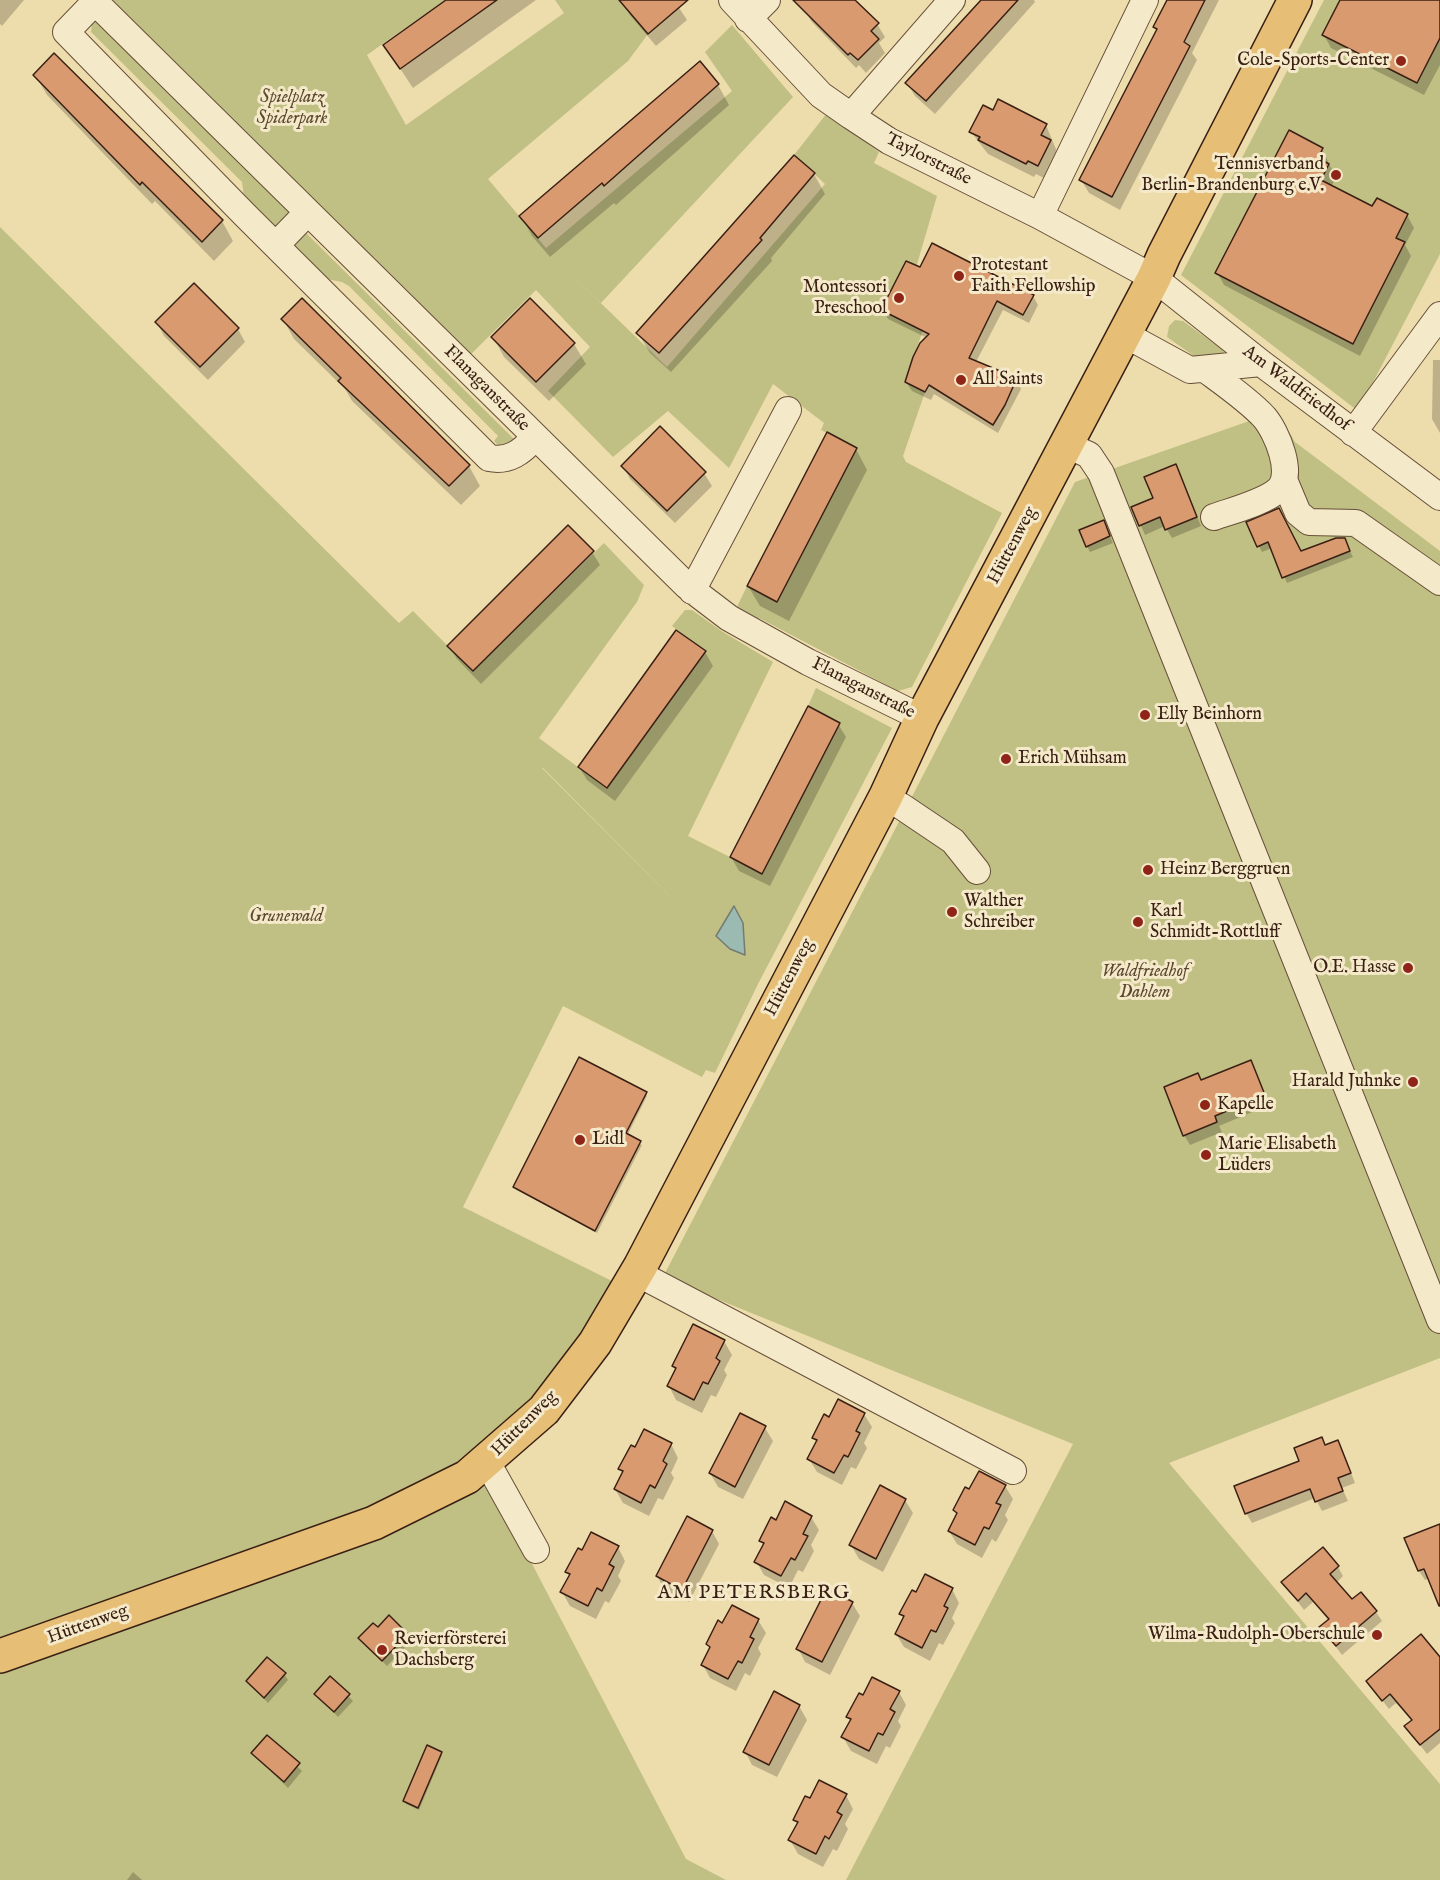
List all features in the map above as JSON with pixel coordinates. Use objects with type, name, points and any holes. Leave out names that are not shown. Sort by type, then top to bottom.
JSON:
[{"type":"main road","name":"Hüttenweg","points":[[0,1656],[374,1523],[460,1481],[488,1462],[544,1410],[595,1343],[637,1273],[886,796],[922,718],[1154,278],[1295,0]]},
{"type":"street","points":[[740,9],[767,0]]},
{"type":"street","points":[[851,116],[952,0]]},
{"type":"street","points":[[1041,216],[1145,0]]},
{"type":"street","points":[[94,1],[66,32],[489,458],[502,460],[523,450],[535,437]]},
{"type":"street","name":"Flanaganstraße","points":[[94,1],[692,591],[739,624],[922,718]]},
{"type":"street","name":"Taylorstraße","points":[[740,9],[821,95],[851,116],[890,141],[1041,216],[1154,278]]},
{"type":"street","points":[[276,245],[308,212]]},
{"type":"street","name":"Am Waldfriedhof","points":[[1154,278],[1353,433],[1437,490]]},
{"type":"street","points":[[1353,433],[1440,315]]},
{"type":"street","points":[[1124,334],[1190,370],[1261,363]]},
{"type":"street","points":[[1206,370],[1264,417],[1271,427],[1286,467],[1285,482],[1298,513],[1309,522],[1356,523],[1440,582]]},
{"type":"street","points":[[692,591],[788,410]]},
{"type":"street","points":[[1067,445],[1089,455],[1101,473],[1440,1320]]},
{"type":"street","points":[[1214,517],[1277,491],[1285,482]]},
{"type":"street","points":[[901,806],[953,841],[977,871]]},
{"type":"street","points":[[637,1273],[1013,1471]]},
{"type":"street","points":[[488,1462],[536,1550]]},
{"type":"green space","name":"Spielplatz Spiderpark","points":[[106,0],[445,0],[367,55],[406,125],[564,13],[555,0],[620,0],[648,34],[628,61],[488,179],[546,248],[732,91],[705,52],[732,25],[793,97],[601,303],[551,255],[667,367],[825,184],[794,155],[827,113],[879,152],[874,163],[937,196],[901,319],[923,330],[905,382],[925,392],[903,456],[906,462],[1002,513],[912,687],[898,691],[761,619],[735,611],[747,586],[777,602],[856,448],[821,430],[824,423],[773,384],[729,468],[668,411],[613,457],[548,391],[590,347],[536,290],[468,357]]},
{"type":"green space","name":"Tennisverband Berlin-Brandenburg e.V.","points":[[1324,0],[1440,0],[1440,254],[1358,411],[1181,275]]},
{"type":"green space","points":[[99,21],[289,207],[288,218],[276,228],[244,197],[242,182],[91,32],[92,23]]},
{"type":"green space","name":"Grunewald","points":[[0,227],[399,623],[413,611],[473,671],[604,543],[644,585],[637,602],[539,738],[606,788],[706,652],[672,626],[685,610],[692,610],[773,662],[688,836],[762,873],[839,723],[808,706],[816,688],[892,728],[758,984],[715,1073],[706,1070],[702,1077],[563,1006],[463,1207],[618,1284],[526,1412],[493,1489],[686,1859],[726,1880],[0,1880]],"holes":[[[542,768],[543,768],[692,918]]]},
{"type":"green space","points":[[306,233],[521,446],[500,447],[494,441],[498,436],[349,286],[342,282],[321,278],[294,249],[295,242]]},
{"type":"green space","points":[[1175,320],[1183,321],[1223,350],[1224,354],[1201,361],[1167,337],[1169,326]]},
{"type":"green space","name":"Waldfriedhof Dahlem","points":[[1255,419],[1266,429],[1284,423],[1295,442],[1440,551],[1440,1358],[1169,1463],[1440,1784],[1440,1880],[846,1880],[1073,1444],[663,1277],[1075,482]]},
{"type":"water","points":[[734,906],[743,923],[745,955],[730,949],[716,936]]},
{"type":"building","points":[[446,0],[497,0],[400,69],[383,45]]},
{"type":"building","points":[[619,0],[688,0],[648,34]]},
{"type":"building","points":[[793,0],[855,0],[879,23],[871,31],[879,39],[858,60],[850,53],[848,55]]},
{"type":"building","points":[[981,0],[1018,0],[926,101],[905,83]]},
{"type":"building","points":[[1167,0],[1205,0],[1184,42],[1190,46],[1112,197],[1079,180],[1157,29],[1153,27]]},
{"type":"building","name":"Cole-Sports-Center","points":[[1340,0],[1440,0],[1440,38],[1417,83],[1322,35]]},
{"type":"building","points":[[54,53],[223,220],[202,242],[142,182],[140,185],[33,75]]},
{"type":"building","points":[[700,61],[719,84],[604,186],[602,183],[538,238],[519,216]]},
{"type":"building","points":[[998,99],[1047,124],[1041,135],[1051,140],[1038,166],[1028,161],[1026,164],[978,140],[980,137],[969,132],[983,105],[993,110]]},
{"type":"building","points":[[1289,130],[1323,148],[1318,158],[1329,164],[1321,180],[1372,206],[1377,198],[1408,214],[1396,238],[1405,242],[1353,344],[1215,273]]},
{"type":"building","points":[[794,155],[815,173],[760,238],[762,240],[659,353],[636,333]]},
{"type":"building","points":[[932,243],[1034,295],[1023,315],[997,301],[969,358],[1017,378],[993,425],[929,385],[925,392],[905,382],[920,343],[929,334],[881,310],[906,261],[920,267]]},
{"type":"building","points":[[194,283],[239,328],[200,367],[155,322]]},
{"type":"building","points":[[302,298],[470,465],[449,486],[338,381],[341,378],[281,319]]},
{"type":"building","points":[[530,298],[575,343],[536,382],[491,337]]},
{"type":"building","points":[[660,426],[706,472],[667,511],[621,466]]},
{"type":"building","points":[[827,432],[857,448],[777,602],[747,586]]},
{"type":"building","points":[[1176,464],[1197,517],[1165,530],[1160,517],[1139,526],[1131,507],[1153,498],[1144,477]]},
{"type":"building","points":[[1279,508],[1301,551],[1336,538],[1345,538],[1350,551],[1282,578],[1268,542],[1257,547],[1246,522]]},
{"type":"building","points":[[1104,520],[1110,536],[1086,547],[1079,530]]},
{"type":"building","points":[[568,525],[594,551],[473,671],[447,646]]},
{"type":"building","points":[[676,630],[706,651],[607,788],[578,767]]},
{"type":"building","points":[[808,706],[840,723],[762,874],[730,857]]},
{"type":"building","name":"Lidl","points":[[579,1057],[647,1092],[626,1133],[641,1141],[595,1231],[513,1187]]},
{"type":"building","name":"Kapelle","points":[[1251,1060],[1265,1095],[1215,1116],[1217,1122],[1183,1136],[1164,1087],[1198,1073],[1201,1080]]},
{"type":"building","points":[[693,1324],[725,1340],[716,1358],[720,1361],[708,1384],[703,1382],[694,1400],[667,1386],[676,1368],[672,1366]]},
{"type":"building","points":[[838,1399],[865,1413],[856,1431],[860,1433],[848,1457],[844,1455],[834,1473],[807,1459],[817,1440],[812,1438],[824,1414],[829,1417]]},
{"type":"building","points":[[740,1413],[766,1426],[735,1487],[709,1473]]},
{"type":"building","points":[[644,1429],[672,1443],[663,1461],[667,1464],[655,1488],[650,1485],[641,1503],[614,1489],[623,1471],[618,1469],[631,1445],[635,1447]]},
{"type":"building","points":[[1322,1437],[1325,1445],[1338,1440],[1351,1473],[1338,1478],[1343,1491],[1315,1502],[1310,1489],[1245,1514],[1234,1486],[1299,1461],[1294,1448]]},
{"type":"building","points":[[979,1471],[1006,1485],[996,1503],[1001,1505],[989,1529],[984,1527],[975,1545],[948,1531],[957,1513],[953,1510],[965,1487],[969,1489]]},
{"type":"building","points":[[880,1485],[906,1499],[876,1559],[849,1545]]},
{"type":"building","points":[[785,1501],[812,1516],[803,1534],[808,1536],[795,1560],[791,1558],[781,1576],[754,1562],[764,1543],[759,1541],[771,1517],[776,1520]]},
{"type":"building","points":[[687,1516],[713,1530],[682,1590],[656,1576]]},
{"type":"building","points":[[1440,1524],[1439,1606],[1424,1569],[1418,1571],[1404,1538]]},
{"type":"building","points":[[591,1532],[619,1546],[609,1564],[614,1567],[602,1591],[597,1588],[588,1606],[560,1592],[570,1574],[565,1572],[578,1548],[582,1550]]},
{"type":"building","points":[[1323,1547],[1339,1566],[1330,1574],[1352,1599],[1361,1592],[1377,1611],[1336,1646],[1319,1627],[1329,1619],[1306,1593],[1298,1601],[1281,1582]]},
{"type":"building","points":[[925,1574],[953,1588],[944,1606],[948,1608],[936,1632],[931,1630],[922,1648],[895,1634],[904,1616],[899,1614],[912,1590],[916,1592]]},
{"type":"building","points":[[827,1588],[853,1602],[822,1662],[796,1649]]},
{"type":"building","points":[[732,1605],[759,1619],[750,1637],[754,1639],[742,1663],[738,1661],[728,1679],[701,1665],[710,1647],[706,1644],[718,1620],[722,1623]]},
{"type":"building","name":"Revierförsterei Dachsberg","points":[[389,1615],[408,1634],[382,1661],[358,1638],[373,1623],[378,1627]]},
{"type":"building","points":[[1421,1634],[1440,1657],[1440,1729],[1420,1745],[1404,1726],[1412,1720],[1390,1694],[1382,1701],[1366,1681]]},
{"type":"building","points":[[267,1657],[286,1673],[264,1698],[246,1681]]},
{"type":"building","points":[[330,1676],[350,1694],[334,1712],[314,1694]]},
{"type":"building","points":[[872,1677],[900,1691],[890,1709],[895,1712],[883,1735],[878,1733],[869,1751],[841,1737],[851,1719],[846,1717],[859,1693],[863,1695]]},
{"type":"building","points":[[774,1691],[800,1705],[769,1765],[743,1752]]},
{"type":"building","points":[[267,1735],[300,1763],[284,1782],[251,1753]]},
{"type":"building","points":[[427,1745],[442,1752],[418,1808],[403,1801]]},
{"type":"building","points":[[819,1780],[847,1794],[837,1812],[842,1815],[829,1839],[825,1836],[816,1854],[788,1840],[798,1822],[793,1820],[805,1796],[810,1798]]},
{"type":"place","name":"Cole-Sports-Center","points":[[1401,61]]},
{"type":"place","name":"Tennisverband Berlin-Brandenburg e.V.","points":[[1336,175]]},
{"type":"place","name":"Protestant Faith Fellowship","points":[[959,276]]},
{"type":"place","name":"Montessori Preschool","points":[[899,298]]},
{"type":"place","name":"All Saints","points":[[961,380]]},
{"type":"place","name":"Elly Beinhorn","points":[[1145,715]]},
{"type":"place","name":"Erich Mühsam","points":[[1006,759]]},
{"type":"place","name":"Heinz Berggruen","points":[[1148,870]]},
{"type":"place","name":"Walther Schreiber","points":[[952,912]]},
{"type":"place","name":"Karl Schmidt-Rottluff","points":[[1138,922]]},
{"type":"place","name":"O.E. Hasse","points":[[1408,968]]},
{"type":"place","name":"Harald Juhnke","points":[[1413,1082]]},
{"type":"place","name":"Kapelle","points":[[1205,1105]]},
{"type":"place","name":"Lidl","points":[[580,1140]]},
{"type":"place","name":"Marie Elisabeth Lüders","points":[[1206,1155]]},
{"type":"place","name":"Wilma-Rudolph-Oberschule","points":[[1377,1635]]},
{"type":"place","name":"Revierförsterei Dachsberg","points":[[382,1650]]},
{"type":"district","name":"AM PETERSBERG","points":[[754,1594]]}]
